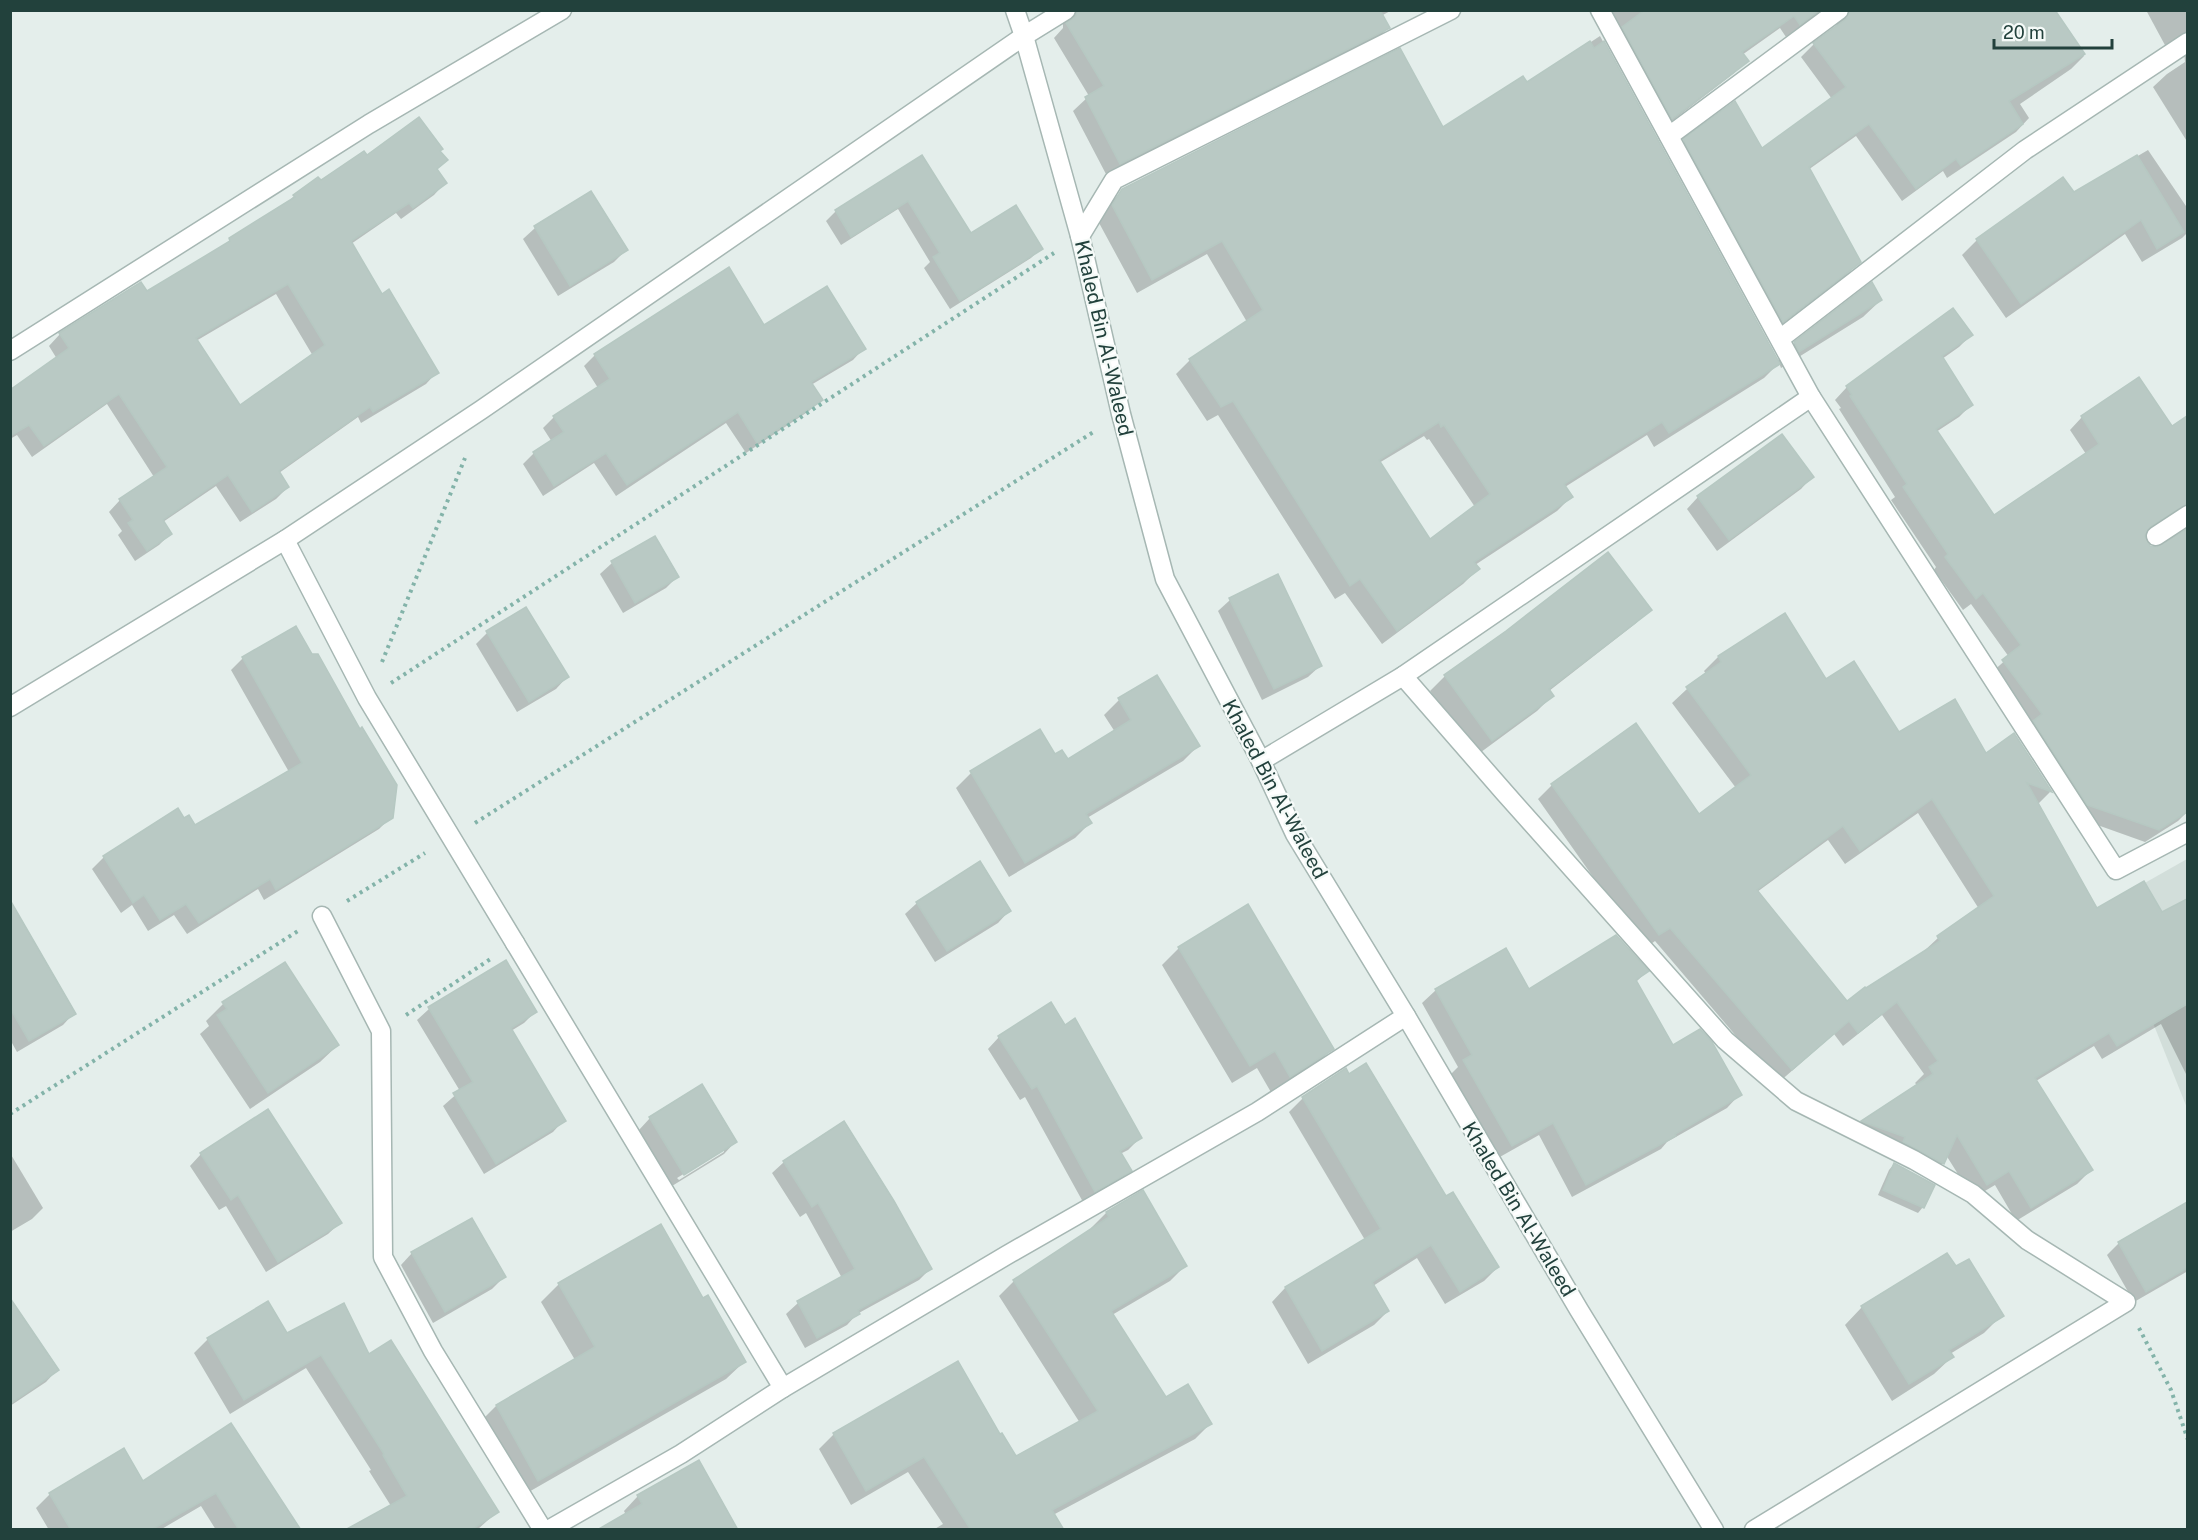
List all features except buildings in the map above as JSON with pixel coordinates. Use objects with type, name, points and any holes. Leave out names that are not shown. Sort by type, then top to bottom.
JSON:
[{"type":"street","points":[[10,351],[369,124],[562,10]]},
{"type":"street","name":"Khaled Bin Al-Waleed","points":[[1015,10],[1080,236],[1121,414],[1165,579],[1261,761],[1294,834],[1406,1016],[1579,1310],[1714,1530]]},
{"type":"street","points":[[10,707],[285,540],[482,410],[1024,36],[1066,10]]},
{"type":"street","points":[[1080,236],[1114,180],[1450,10]]},
{"type":"street","points":[[1600,10],[1811,397],[2116,870],[2187,832]]},
{"type":"street","points":[[1669,136],[1839,10]]},
{"type":"street","points":[[1780,338],[2025,150],[2187,42]]},
{"type":"street","points":[[1261,761],[1403,676],[1811,397]]},
{"type":"street","points":[[2156,536],[2187,515]]},
{"type":"street","points":[[285,540],[367,698],[783,1388]]},
{"type":"street","points":[[1403,676],[1503,792],[1725,1040],[1796,1101],[1914,1160],[1973,1194],[2027,1240],[2126,1302],[1754,1530]]},
{"type":"street","points":[[322,916],[381,1031],[383,1257],[434,1351],[543,1530]]},
{"type":"street","points":[[548,1530],[681,1454],[783,1388],[1008,1255],[1257,1112],[1406,1016]]},
{"type":"path","points":[[367,698],[1080,236]]},
{"type":"path","points":[[367,698],[459,476],[482,410]]},
{"type":"path","points":[[10,1114],[1121,414]]},
{"type":"path","points":[[381,1031],[515,943]]},
{"type":"path","points":[[2126,1302],[2171,1390],[2187,1440]]},
{"type":"shaded area","points":[[2187,859],[2187,1108],[2106,905]]}]
